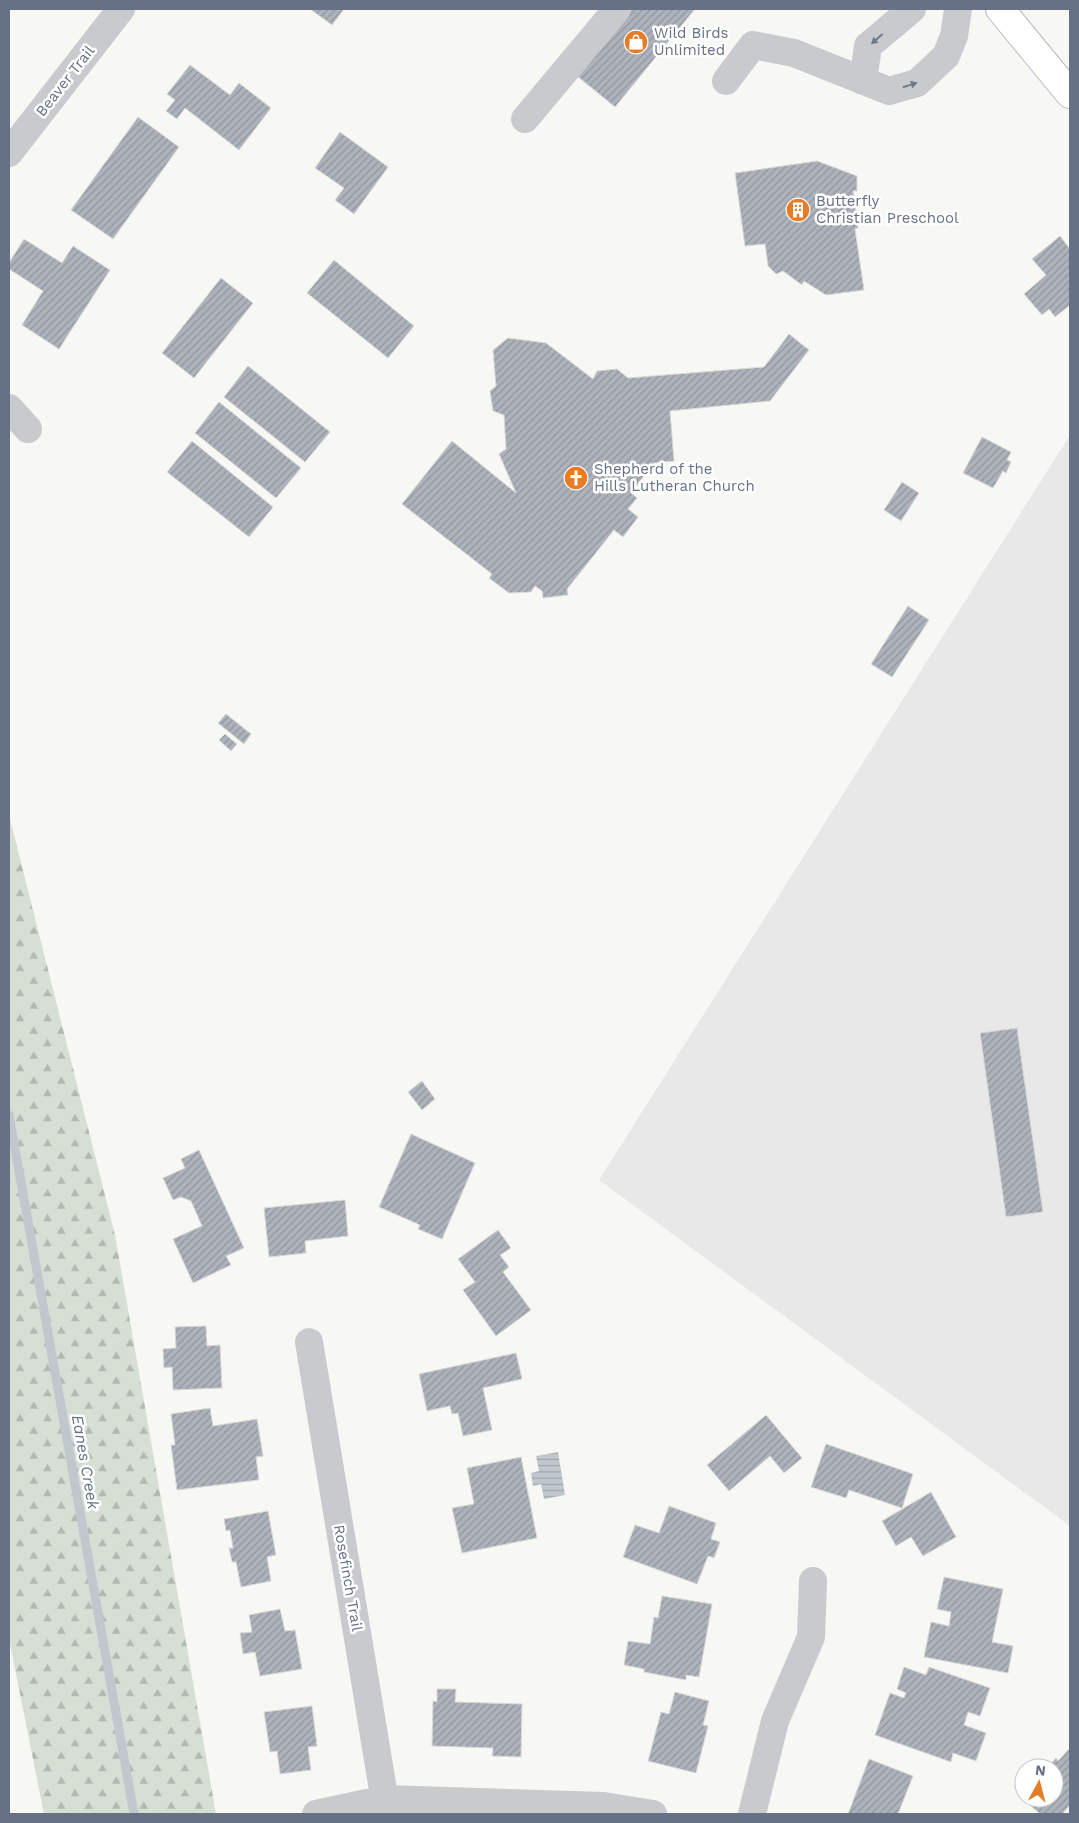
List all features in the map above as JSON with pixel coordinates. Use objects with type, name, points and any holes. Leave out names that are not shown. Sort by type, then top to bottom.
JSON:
[{"type":"main road","points":[[1000,9],[1070,94]]},
{"type":"street","name":"Beaver Trail","points":[[9,154],[121,9]]},
{"type":"street","points":[[525,119],[618,9]]},
{"type":"street","points":[[864,81],[868,46],[912,9]]},
{"type":"street","points":[[726,81],[753,45],[794,53],[889,91],[917,83],[946,56],[954,36],[958,9]]},
{"type":"street","points":[[9,408],[28,429]]},
{"type":"street","name":"Rosefinch Trail","points":[[308,1342],[386,1806]]},
{"type":"street","points":[[752,1814],[775,1721],[811,1636],[813,1581]]},
{"type":"street","points":[[316,1814],[386,1806],[604,1806],[653,1814]]},
{"type":"shaded area","points":[[1070,435],[1070,1526],[599,1180]]},
{"type":"shaded area","points":[[558,1452],[565,1495],[544,1499],[541,1484],[533,1486],[531,1473],[539,1471],[536,1456]]},
{"type":"green space","points":[[9,815],[115,1235],[216,1814],[44,1814],[9,1639]]},
{"type":"building","points":[[310,9],[344,9],[332,25]]},
{"type":"building","name":"Wild Birds Unlimited","points":[[630,9],[695,9],[615,107],[576,75]]},
{"type":"building","points":[[190,65],[230,95],[239,83],[271,108],[239,150],[185,108],[177,119],[166,111],[175,100],[167,94]]},
{"type":"building","points":[[138,117],[179,147],[113,239],[71,210]]},
{"type":"building","points":[[340,132],[388,167],[354,214],[335,200],[344,188],[315,168]]},
{"type":"building","name":"Butterfly Christian Preschool","points":[[817,161],[857,176],[857,191],[853,191],[858,228],[855,229],[864,290],[826,295],[804,281],[802,285],[783,271],[776,274],[768,266],[765,244],[745,246],[735,173]]},
{"type":"building","points":[[1060,236],[1070,249],[1070,305],[1055,317],[1049,309],[1042,315],[1024,294],[1046,275],[1032,259]]},
{"type":"building","points":[[24,239],[62,263],[73,246],[110,270],[59,349],[22,325],[43,291],[9,269],[9,263]]},
{"type":"building","points":[[334,260],[414,326],[388,358],[307,293]]},
{"type":"building","points":[[221,278],[253,303],[194,378],[162,353]]},
{"type":"building","name":"Shepherd of the Hills Lutheran Church","points":[[789,334],[809,350],[770,401],[670,411],[674,461],[654,463],[631,493],[637,498],[628,509],[638,517],[623,537],[614,530],[567,589],[568,595],[543,598],[542,591],[535,586],[531,592],[509,593],[489,578],[492,574],[402,504],[452,441],[516,493],[499,454],[506,449],[504,415],[493,411],[490,391],[496,386],[493,350],[508,338],[546,343],[593,379],[597,371],[617,369],[628,378],[764,367]]},
{"type":"building","points":[[248,366],[330,432],[305,462],[224,397]]},
{"type":"building","points":[[219,402],[301,468],[276,498],[195,433]]},
{"type":"building","points":[[982,437],[1011,452],[1007,460],[1011,462],[1006,473],[1003,471],[993,488],[963,473]]},
{"type":"building","points":[[192,441],[273,507],[249,537],[167,472]]},
{"type":"building","points":[[902,482],[919,493],[901,521],[884,510]]},
{"type":"building","points":[[908,606],[929,620],[892,677],[871,664]]},
{"type":"building","points":[[226,714],[251,734],[244,744],[218,723]]},
{"type":"building","points":[[225,734],[237,744],[231,751],[219,740]]},
{"type":"building","points":[[1017,1028],[1043,1212],[1006,1217],[980,1033]]},
{"type":"building","points":[[422,1081],[435,1099],[422,1110],[408,1092]]},
{"type":"building","points":[[411,1134],[475,1163],[442,1239],[418,1229],[420,1225],[379,1207]]},
{"type":"building","points":[[199,1150],[244,1248],[226,1256],[231,1265],[193,1283],[173,1239],[202,1226],[191,1201],[181,1197],[173,1200],[163,1178],[185,1168],[181,1159]]},
{"type":"building","points":[[345,1200],[348,1236],[305,1241],[306,1253],[269,1257],[264,1208]]},
{"type":"building","points":[[498,1230],[511,1248],[500,1255],[509,1267],[503,1272],[531,1310],[496,1336],[463,1290],[475,1282],[458,1259]]},
{"type":"building","points":[[206,1326],[207,1346],[220,1345],[222,1388],[173,1390],[172,1367],[164,1368],[163,1349],[176,1348],[175,1327]]},
{"type":"building","points":[[516,1353],[522,1379],[483,1388],[492,1430],[463,1436],[458,1413],[452,1414],[450,1406],[427,1411],[419,1374]]},
{"type":"building","points":[[210,1408],[213,1426],[257,1419],[263,1456],[256,1457],[259,1480],[177,1490],[171,1445],[175,1445],[171,1414]]},
{"type":"building","points":[[766,1415],[802,1458],[784,1473],[770,1456],[729,1491],[707,1465]]},
{"type":"building","points":[[826,1444],[913,1474],[902,1508],[849,1490],[846,1498],[811,1487]]},
{"type":"building","points":[[521,1457],[537,1538],[462,1553],[452,1508],[474,1504],[467,1468]]},
{"type":"building","points":[[931,1492],[956,1537],[923,1556],[911,1537],[896,1546],[882,1521]]},
{"type":"building","points":[[669,1506],[716,1523],[711,1539],[720,1542],[714,1558],[708,1556],[697,1584],[623,1557],[635,1525],[659,1533]]},
{"type":"building","points":[[268,1511],[276,1555],[267,1557],[271,1581],[241,1587],[236,1562],[232,1562],[229,1548],[233,1548],[230,1530],[226,1531],[224,1519]]},
{"type":"building","points":[[944,1577],[1003,1589],[992,1642],[1013,1646],[1008,1673],[924,1657],[931,1622],[949,1626],[951,1612],[937,1609]]},
{"type":"building","points":[[662,1596],[712,1604],[699,1677],[686,1675],[686,1680],[644,1672],[644,1669],[624,1665],[628,1641],[650,1644],[654,1617],[658,1618]]},
{"type":"building","points":[[280,1609],[285,1631],[295,1630],[302,1669],[260,1676],[255,1652],[243,1654],[240,1633],[252,1632],[249,1615]]},
{"type":"building","points":[[904,1667],[926,1675],[929,1667],[990,1688],[980,1716],[968,1712],[964,1725],[986,1733],[976,1761],[953,1753],[951,1762],[875,1735],[890,1693],[904,1698],[906,1693],[897,1689]]},
{"type":"building","points":[[437,1689],[456,1689],[455,1702],[522,1704],[521,1757],[492,1756],[493,1748],[432,1746],[433,1701],[437,1702]]},
{"type":"building","points":[[675,1692],[709,1701],[703,1725],[708,1726],[696,1773],[648,1761],[661,1712],[669,1714]]},
{"type":"building","points":[[312,1706],[317,1746],[308,1747],[311,1770],[280,1774],[277,1751],[270,1752],[264,1712]]},
{"type":"building","points":[[1070,1748],[1070,1805],[1062,1814],[1040,1814],[1033,1808],[1064,1808],[1064,1758],[1061,1758]]},
{"type":"building","points":[[869,1759],[913,1776],[898,1814],[848,1814]]},
{"type":"waterway","name":"Eanes Creek","points":[[9,1115],[134,1814]]},
{"type":"place","name":"Wild Birds Unlimited","points":[[636,42]]},
{"type":"place","name":"Butterfly Christian Preschool","points":[[798,210]]},
{"type":"place","name":"Shepherd of the Hills Lutheran Church","points":[[576,478]]}]
